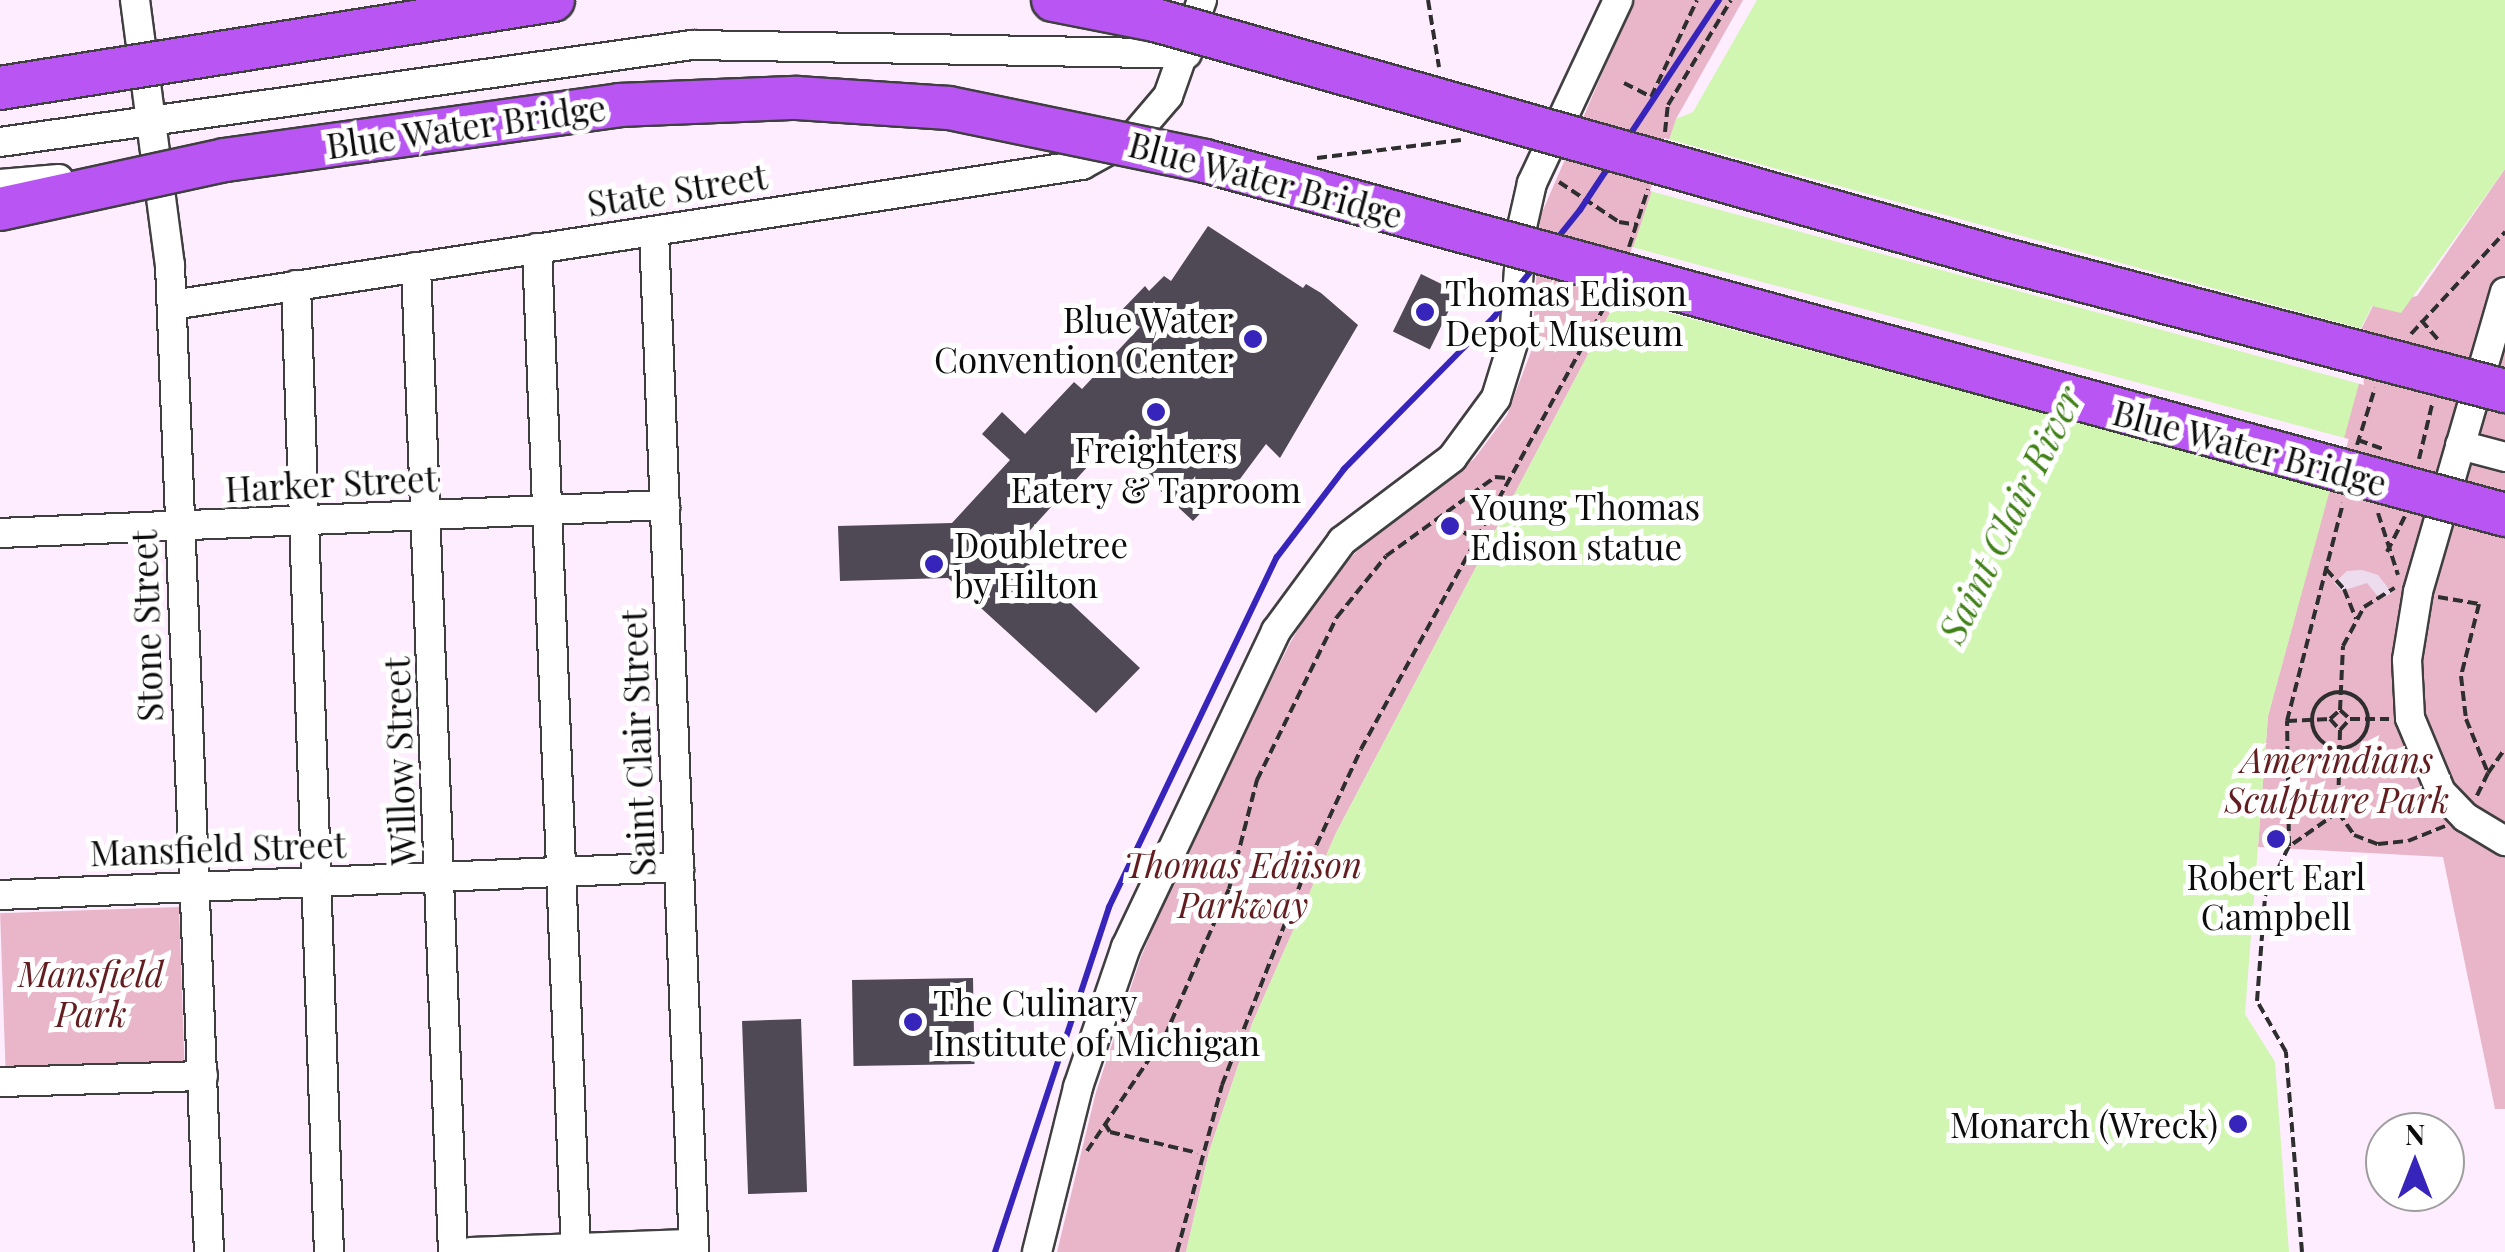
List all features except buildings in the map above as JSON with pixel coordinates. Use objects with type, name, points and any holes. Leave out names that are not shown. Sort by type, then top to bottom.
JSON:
[{"type":"highway","points":[[0,88],[552,0]]},
{"type":"highway","points":[[1054,0],[1343,71],[1997,258],[2505,391]]},
{"type":"highway","name":"Blue Water Bridge","points":[[0,210],[180,168],[676,100],[798,98],[949,108],[1205,161],[1935,363],[2505,515]]},
{"type":"street","name":"Stone Street","points":[[135,0],[155,120],[172,305],[210,1252]]},
{"type":"street","points":[[0,142],[692,45],[1187,54],[1202,0]]},
{"type":"street","points":[[1037,1252],[1078,1088],[1126,948],[1276,631],[1342,541],[1452,458],[1480,424],[1509,360],[1516,290],[1537,169],[1618,0]]},
{"type":"street","name":"State Street","points":[[172,305],[1055,173],[1109,154],[1168,96],[1187,54]]},
{"type":"street","points":[[0,184],[180,168]]},
{"type":"street","name":"Saint Clair Street","points":[[654,232],[694,1248]]},
{"type":"street","points":[[538,248],[558,872],[576,1251]]},
{"type":"street","name":"Willow Street","points":[[416,268],[442,876],[453,1252]]},
{"type":"street","points":[[296,285],[328,1252]]},
{"type":"street","points":[[2505,292],[2418,592],[2407,660],[2410,718],[2442,792],[2465,817],[2505,841]]},
{"type":"street","points":[[2460,445],[2505,457]]},
{"type":"street","name":"Harker Street","points":[[0,533],[665,506]]},
{"type":"street","name":"Mansfield Street","points":[[0,895],[679,868]]},
{"type":"street","points":[[0,1082],[203,1076]]},
{"type":"street","points":[[471,1252],[694,1248]]},
{"type":"path","points":[[1624,83],[1652,97],[1697,0]]},
{"type":"path","points":[[1662,141],[1668,104],[1731,0]]},
{"type":"path","points":[[1303,160],[1473,139]]},
{"type":"path","points":[[1537,169],[1618,222],[1637,226]]},
{"type":"path","points":[[1624,259],[1652,175]]},
{"type":"path","points":[[2464,282],[2505,232]]},
{"type":"path","points":[[1176,1252],[1200,1154],[1310,859],[1507,478],[1611,293]]},
{"type":"path","points":[[2421,320],[2445,351]]},
{"type":"path","points":[[2418,461],[2436,386]]},
{"type":"path","points":[[1085,1153],[1165,1036],[1230,889],[1257,780],[1337,617],[1386,556],[1495,477],[1507,478]]},
{"type":"path","points":[[2387,552],[2405,514]]},
{"type":"path","points":[[1438,516],[1475,539]]},
{"type":"path","points":[[2326,569],[2344,589],[2356,619]]},
{"type":"path","points":[[2302,1252],[2286,1052],[2257,1001],[2265,896],[2289,846],[2287,721],[2330,720],[2340,710],[2343,646],[2356,619],[2378,595],[2404,588]]},
{"type":"path","points":[[2437,596],[2479,604],[2461,676],[2466,720],[2488,774]]},
{"type":"path","points":[[2340,692],[2363,703],[2368,720],[2357,742],[2340,748],[2318,737],[2312,721],[2323,698],[2340,692]]},
{"type":"path","points":[[2340,710],[2350,720],[2410,718]]},
{"type":"path","points":[[2330,720],[2340,730],[2338,812],[2354,835],[2378,844],[2408,841],[2450,822]]},
{"type":"path","points":[[2340,730],[2350,720]]},
{"type":"path","points":[[2476,798],[2505,749]]},
{"type":"path","points":[[2289,846],[2338,812]]},
{"type":"path","points":[[1105,1124],[1110,1132],[1200,1154]]},
{"type":"green space","name":"Thomas Ediison Parkway","points":[[1634,0],[1748,0],[1670,138],[1614,305],[1336,833],[1252,1024],[1209,1152],[1186,1252],[1057,1252],[1096,1092],[1141,957],[1184,854],[1290,643],[1326,583],[1364,544],[1474,459],[1507,415],[1532,349],[1540,217]]},
{"type":"green space","name":"Amerindians Sculpture Park","points":[[2505,169],[2505,1109],[2495,1109],[2443,857],[2258,847],[2268,716],[2332,480],[2338,375],[2373,306],[2417,296]]},
{"type":"green space","name":"Mansfield Park","points":[[179,907],[185,1070],[6,1076],[0,913]]},
{"type":"shaded area","points":[[2347,571],[2378,575],[2392,593],[2380,599],[2367,583],[2342,591],[2334,583]]},
{"type":"water","name":"Saint Clair River","points":[[1748,0],[2505,0],[2505,169],[2401,313],[2372,306],[2338,374],[2360,380],[2268,716],[2245,1014],[2275,1062],[2289,1252],[1186,1252],[1209,1152],[1252,1024],[1336,833],[1614,305],[1676,119]]},
{"type":"pier","points":[[1743,0],[1757,0],[1693,112],[1676,119]]},
{"type":"pier","points":[[1664,138],[2366,330],[2345,371],[2363,376],[2364,385],[1650,191]]},
{"type":"pier","points":[[1632,247],[2349,439],[2335,491],[1618,299]]},
{"type":"railway","points":[[995,1252],[1109,907],[1277,557],[1344,469],[1494,317],[1580,210],[1719,0]]},
{"type":"place","name":"Thomas Edison Depot Museum","points":[[1425,312]]},
{"type":"place","name":"Blue Water Convention Center","points":[[1253,339]]},
{"type":"place","name":"Freighters Eatery & Taproom","points":[[1156,412]]},
{"type":"place","name":"Young Thomas Edison statue","points":[[1450,526]]},
{"type":"place","name":"Doubletree by Hilton","points":[[934,564]]},
{"type":"place","name":"Robert Earl Campbell","points":[[2276,839]]},
{"type":"place","name":"The Culinary Institute of Michigan","points":[[913,1022]]},
{"type":"place","name":"Monarch (Wreck)","points":[[2238,1124]]}]
